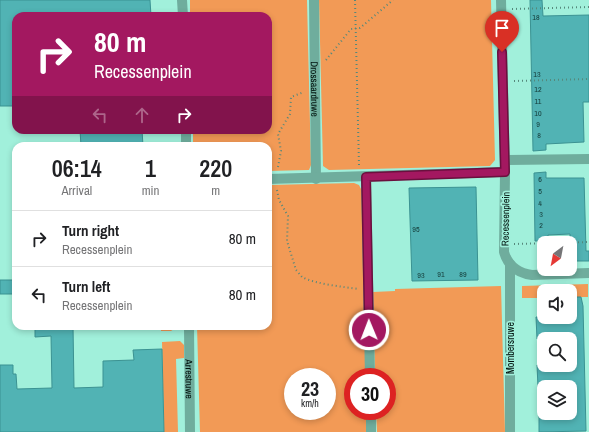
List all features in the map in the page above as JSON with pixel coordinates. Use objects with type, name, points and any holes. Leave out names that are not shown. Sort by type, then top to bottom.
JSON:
[{"type":"street","points":[[182,0],[183,12]]},
{"type":"street","name":"Drossaardruwe","points":[[314,0],[316,179]]},
{"type":"street","name":"Recessenplein","points":[[501,5],[505,160],[504,252],[510,264]]},
{"type":"street","points":[[505,160],[589,158]]},
{"type":"street","points":[[272,179],[316,179],[505,172]]},
{"type":"street","points":[[363,177],[370,368]]},
{"type":"street","points":[[510,264],[520,272],[532,275],[589,273]]},
{"type":"street","name":"Mombersruwe","points":[[510,264],[510,432]]},
{"type":"street","name":"Arrestruwe","points":[[189,330],[190,432]]},
{"type":"street","points":[[371,420],[371,432]]},
{"type":"path","points":[[355,0],[355,28],[363,177]]},
{"type":"path","points":[[315,74],[351,29],[360,28],[393,0]]},
{"type":"path","points":[[501,5],[589,7]]},
{"type":"path","points":[[503,81],[589,79]]},
{"type":"path","points":[[315,88],[291,97],[290,114],[278,134],[282,151],[278,166],[272,179],[279,200],[288,216],[287,241],[296,270],[303,277],[321,283],[346,288],[368,289]]},
{"type":"path","points":[[504,244],[589,242]]},
{"type":"shaded area","points":[[190,0],[307,0],[311,165],[309,170],[272,171],[272,142],[193,142],[193,134],[272,134],[272,12],[190,12]]},
{"type":"shaded area","points":[[319,0],[491,0],[495,160],[490,166],[329,170],[323,166]]},
{"type":"shaded area","points":[[354,183],[359,185],[362,191],[366,368],[344,368],[344,420],[367,420],[367,432],[200,432],[197,330],[272,330],[272,185]]},
{"type":"shaded area","points":[[577,284],[588,284],[588,297],[577,297]]},
{"type":"shaded area","points":[[501,286],[505,432],[377,432],[376,420],[396,420],[396,368],[375,368],[373,292],[395,291],[395,289]]},
{"type":"shaded area","points":[[522,286],[537,286],[537,298],[522,298]]},
{"type":"shaded area","points":[[161,330],[172,330],[171,331]]},
{"type":"shaded area","points":[[180,341],[184,345],[184,358],[176,359],[178,432],[164,432],[162,342]]},
{"type":"building","points":[[0,0],[150,0],[151,12],[12,12],[12,106],[0,106]]},
{"type":"building","points":[[530,0],[542,0],[543,16],[589,15],[589,102],[583,102],[584,142],[546,144],[546,150],[533,151]]},
{"type":"building","points":[[80,134],[142,134],[143,142],[81,142]]},
{"type":"building","points":[[546,172],[546,178],[584,178],[586,251],[589,251],[589,261],[577,261],[577,236],[570,236],[570,234],[537,236],[537,241],[535,241],[534,173]]},
{"type":"building","points":[[476,187],[478,280],[412,281],[409,188]]},
{"type":"building","points":[[0,280],[12,280],[12,294],[0,294]]},
{"type":"building","points":[[577,297],[581,297],[583,306],[586,431],[539,432],[539,420],[577,420],[577,380],[538,380],[537,372],[577,372],[577,332],[537,332],[537,339],[536,317],[537,324],[577,324]]},
{"type":"building","points":[[35,330],[73,330],[74,388],[103,387],[103,361],[134,360],[133,350],[162,349],[164,432],[0,432],[0,365],[13,365],[13,374],[16,374],[17,389],[52,388],[51,336],[35,337]]},
{"type":"route","points":[[369,330],[366,177],[505,172],[502,52]]}]
